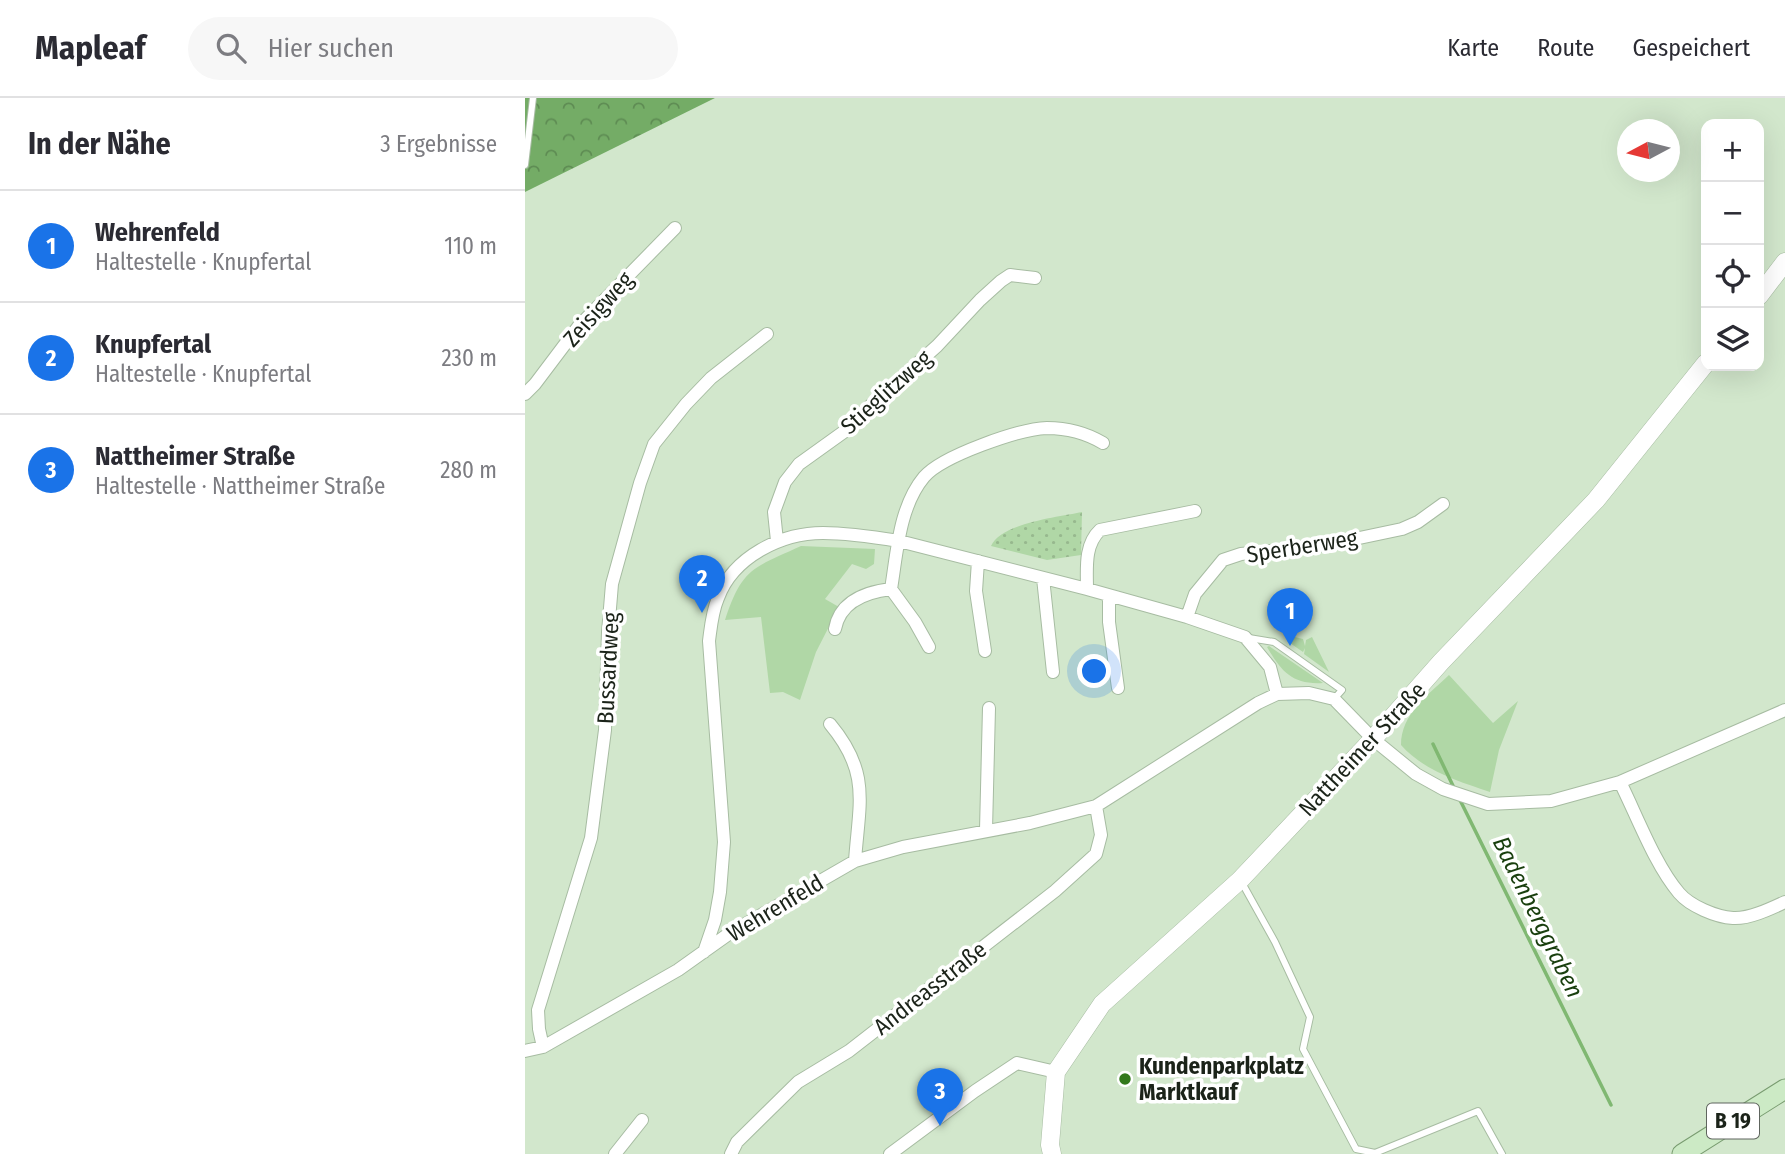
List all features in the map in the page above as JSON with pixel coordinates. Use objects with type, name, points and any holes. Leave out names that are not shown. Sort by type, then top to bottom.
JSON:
[{"type":"main road","name":"B 19","points":[[1682,1154],[1785,1089]]},
{"type":"street","name":"Zeisigweg","points":[[525,394],[578,327],[675,228]]},
{"type":"street","points":[[1764,289],[1785,262]]},
{"type":"street","name":"Stieglitzweg","points":[[777,541],[774,512],[785,482],[799,464],[845,431],[1001,281],[1010,275],[1035,278]]},
{"type":"street","name":"Bussardweg","points":[[543,1047],[538,1010],[591,838],[605,730],[608,632],[613,584],[640,483],[654,444],[686,404],[712,377],[767,334]]},
{"type":"street","name":"Nattheimer Straße","points":[[1056,1072],[1102,1004],[1240,880],[1595,500],[1701,369]]},
{"type":"street","points":[[929,647],[891,589],[907,509],[924,477],[942,462],[1028,430],[1070,430],[1103,443]]},
{"type":"street","name":"Sperberweg","points":[[1187,617],[1195,594],[1223,560],[1241,554],[1326,545],[1402,529],[1418,522],[1443,504]]},
{"type":"street","points":[[1087,589],[1091,542],[1100,530],[1195,511]]},
{"type":"street","points":[[704,953],[715,920],[724,842],[709,640],[712,616],[718,595],[731,574],[749,558],[777,541],[821,533],[899,541],[1187,617],[1245,637],[1270,667],[1277,694]]},
{"type":"street","points":[[978,561],[976,591],[985,650]]},
{"type":"street","points":[[1044,578],[1053,672]]},
{"type":"street","points":[[835,629],[836,621],[855,597],[871,591],[891,589]]},
{"type":"street","points":[[1109,597],[1109,622],[1118,688]]},
{"type":"street","name":"Wehrenfeld","points":[[525,1051],[543,1047],[704,953],[730,933],[855,861],[903,847],[1030,823],[1096,806],[1258,703],[1277,694],[1338,695]]},
{"type":"street","points":[[1338,695],[1373,739],[1416,774],[1443,789],[1488,804],[1551,800],[1620,782],[1785,710]]},
{"type":"street","points":[[986,830],[989,708]]},
{"type":"street","points":[[830,724],[846,747],[858,774],[861,792],[855,861]]},
{"type":"street","points":[[1620,782],[1662,867],[1680,895],[1705,910],[1734,918],[1766,911],[1785,902]]},
{"type":"street","name":"Andreasstraße","points":[[731,1154],[737,1142],[798,1082],[849,1051],[1055,891],[1096,853],[1101,835],[1096,806]]},
{"type":"street","points":[[891,1154],[975,1090],[1017,1063],[1056,1072],[1050,1145],[1052,1154]]},
{"type":"street","points":[[615,1154],[642,1120]]},
{"type":"lane","points":[[525,165],[533,98]]},
{"type":"lane","points":[[1245,637],[1274,642],[1338,695]]},
{"type":"lane","points":[[1240,880],[1275,942],[1310,1017],[1303,1049],[1356,1149],[1375,1153],[1478,1111],[1501,1154]]},
{"type":"green space","points":[[525,98],[715,98],[525,192]]},
{"type":"green space","points":[[1082,512],[1081,555],[1047,560],[991,546],[997,538],[1018,526]]},
{"type":"green space","points":[[801,546],[875,549],[874,564],[866,569],[852,564],[825,599],[839,607],[816,652],[800,700],[783,692],[770,693],[761,617],[725,620],[737,590],[751,572]]},
{"type":"green space","points":[[1295,637],[1303,639],[1305,646],[1306,640],[1312,637],[1329,672],[1304,654],[1305,648],[1303,652],[1287,641]]},
{"type":"green space","points":[[1267,647],[1323,683],[1303,682],[1289,675],[1272,656]]},
{"type":"green space","points":[[1449,675],[1493,723],[1518,701],[1499,750],[1490,792],[1431,768],[1401,745],[1406,724],[1417,706]]},
{"type":"waterway","name":"Badenberggraben","points":[[1433,744],[1455,790]]},
{"type":"waterway","name":"Badenberggraben","points":[[1460,800],[1611,1105]]},
{"type":"place","name":"Knupfertal","points":[[702,613]]},
{"type":"place","name":"Wehrenfeld","points":[[1290,646]]},
{"type":"place","name":"Kundenparkplatz Marktkauf","points":[[1125,1079]]},
{"type":"place","name":"Nattheimer Straße","points":[[940,1126]]}]
